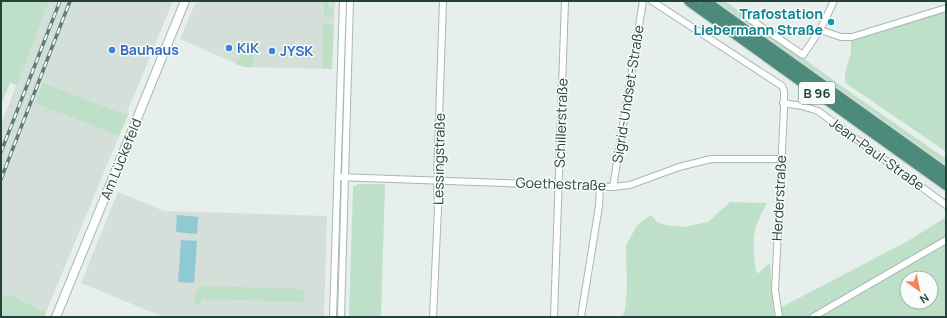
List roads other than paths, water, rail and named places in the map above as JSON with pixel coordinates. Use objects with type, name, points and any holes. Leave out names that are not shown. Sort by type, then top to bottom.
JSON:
[{"type":"highway","name":"B 96","points":[[689,1],[946,185]]},
{"type":"highway","name":"B 96","points":[[705,1],[946,173]]},
{"type":"street","name":"Am Lückefeld","points":[[56,317],[185,1]]},
{"type":"street","points":[[333,317],[343,1]]},
{"type":"street","points":[[341,317],[350,1]]},
{"type":"street","name":"Lessingstraße","points":[[433,317],[438,209],[437,180],[443,1]]},
{"type":"street","name":"Schillerstraße","points":[[554,317],[565,1]]},
{"type":"street","name":"Sigrid-Undset-Straße","points":[[612,187],[643,1]]},
{"type":"street","name":"Herderstraße","points":[[652,1],[782,86],[784,92],[775,290],[779,317]]},
{"type":"street","points":[[744,15],[803,55],[820,30],[834,1]]},
{"type":"street","points":[[820,30],[842,37],[852,37],[946,8]]},
{"type":"street","name":"Jean-Paul-Straße","points":[[783,103],[802,106],[818,111],[946,205]]},
{"type":"street","name":"Goethestraße","points":[[337,176],[612,187],[636,183],[679,167],[706,160],[781,159]]},
{"type":"street","points":[[581,317],[599,206],[600,187]]},
{"type":"street","points":[[813,317],[946,240]]},
{"type":"water","points":[[177,215],[198,217],[197,234],[176,232]]},
{"type":"water","points":[[181,240],[197,241],[194,283],[178,282]]},
{"type":"railway","points":[[1,152],[60,1]]},
{"type":"railway","points":[[1,179],[70,1]]},
{"type":"place","name":"Trafostation Liebermann Straße","points":[[831,22]]},
{"type":"place","name":"KiK","points":[[229,48]]},
{"type":"place","name":"Bauhaus","points":[[112,50]]},
{"type":"place","name":"JYSK","points":[[272,51]]}]
